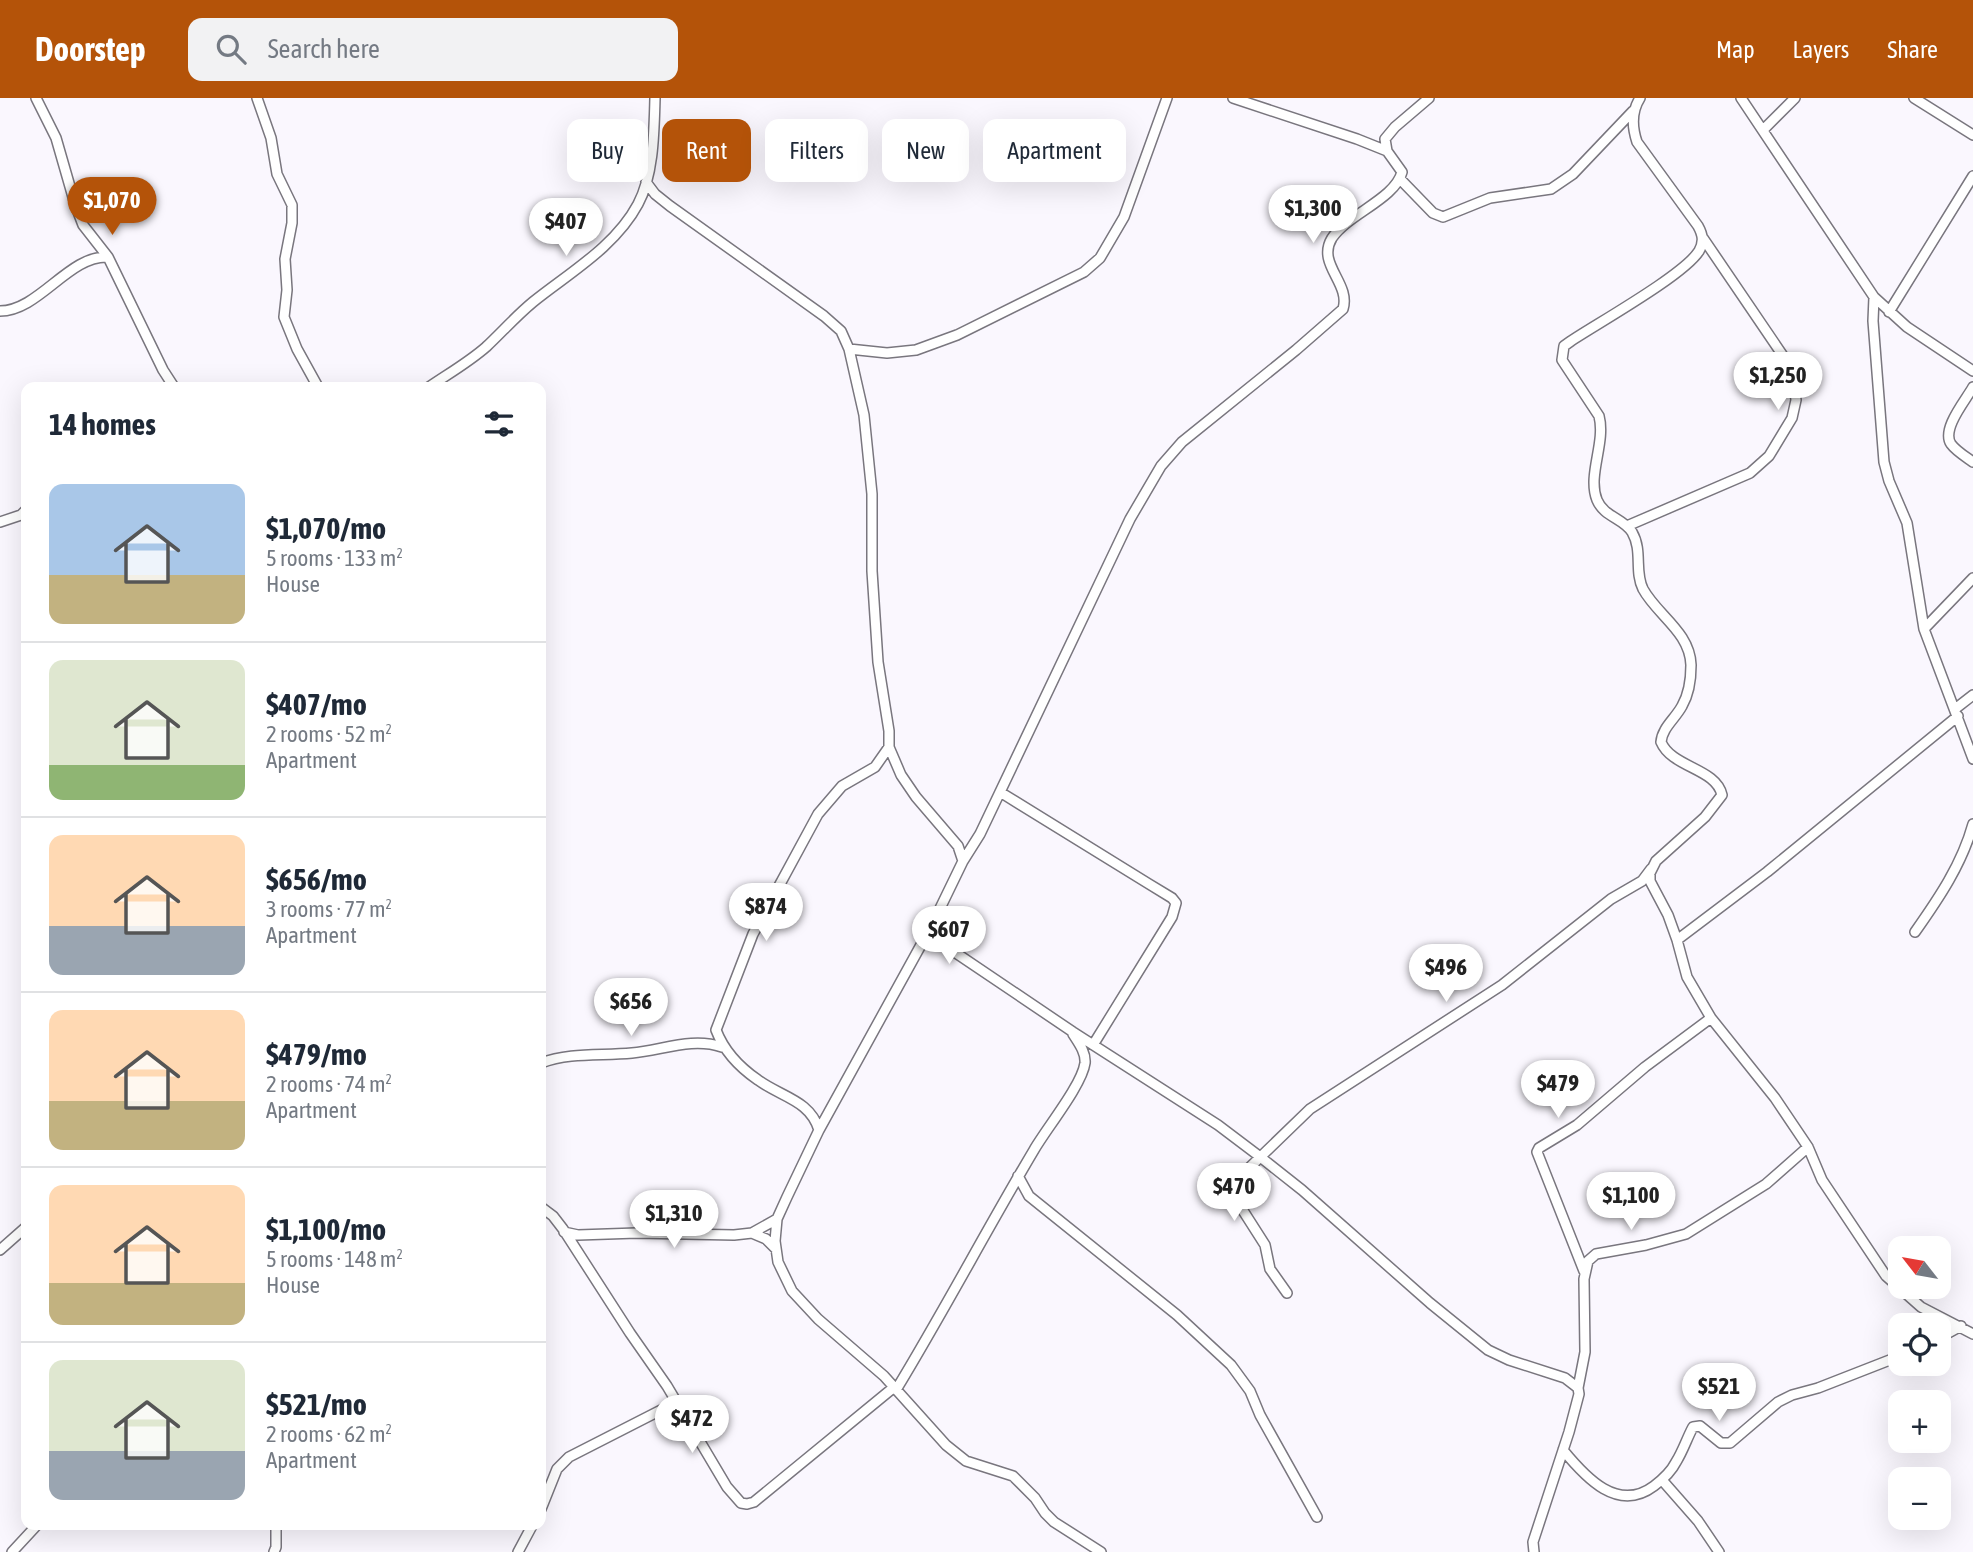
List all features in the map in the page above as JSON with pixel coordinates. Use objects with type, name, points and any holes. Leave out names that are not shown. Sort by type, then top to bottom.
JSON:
[{"type":"street","points":[[36,98],[56,138],[83,225],[108,257],[171,382]]},
{"type":"street","points":[[257,98],[271,138],[277,174],[292,205],[292,223],[285,258],[287,290],[284,317],[297,349],[315,382]]},
{"type":"street","points":[[648,168],[655,98]]},
{"type":"street","points":[[849,349],[887,353],[916,350],[957,335],[1084,272],[1100,258],[1124,217],[1167,98]]},
{"type":"street","points":[[1233,98],[1347,135],[1387,151]]},
{"type":"street","points":[[1101,1552],[1054,1522],[1013,1476],[966,1461],[946,1445],[884,1376],[818,1319],[792,1291],[778,1262],[777,1219],[819,1130],[980,834],[1130,519],[1161,466],[1182,442],[1343,309],[1345,293],[1328,261],[1328,247],[1337,233],[1400,179],[1402,172],[1387,151],[1385,139],[1429,98]]},
{"type":"street","points":[[1400,179],[1433,213],[1443,217],[1490,198],[1551,189],[1573,174],[1633,111],[1640,98]]},
{"type":"street","points":[[1741,98],[1874,298],[1927,341],[1973,371]]},
{"type":"street","points":[[1763,130],[1795,98]]},
{"type":"street","points":[[1914,98],[1973,135]]},
{"type":"street","points":[[1627,526],[1750,473],[1769,456],[1792,418],[1796,400],[1792,369],[1703,238],[1698,226],[1637,142],[1633,130],[1633,111]]},
{"type":"street","points":[[1889,312],[1973,176]]},
{"type":"street","points":[[646,182],[655,194],[670,206],[841,331],[849,349],[864,415],[872,494],[872,571],[877,649],[889,747],[901,775],[958,846],[963,861]]},
{"type":"street","points":[[436,382],[484,349],[530,305],[597,252],[630,215],[646,182]]},
{"type":"street","points":[[1287,1293],[1270,1269],[1265,1245],[1234,1192],[1259,1156],[1310,1109],[1502,985],[1611,899],[1642,881],[1652,867],[1706,817],[1722,795],[1715,782],[1668,754],[1661,743],[1665,729],[1688,694],[1691,662],[1675,628],[1644,590],[1639,574],[1636,541],[1627,526],[1602,510],[1598,502],[1594,484],[1602,426],[1599,416],[1562,360],[1564,346],[1670,277],[1693,258],[1703,238]]},
{"type":"street","points":[[0,311],[23,305],[90,260],[108,257]]},
{"type":"street","points":[[1874,298],[1884,462],[1889,481],[1908,523],[1924,629],[1973,759]]},
{"type":"street","points":[[1973,387],[1949,428],[1948,437],[1951,444],[1973,462]]},
{"type":"street","points":[[0,522],[21,515]]},
{"type":"street","points":[[1924,629],[1973,578]]},
{"type":"street","points":[[1677,940],[1767,872],[1957,713],[1973,695]]},
{"type":"street","points":[[546,1062],[577,1055],[635,1053],[695,1042],[716,1030],[753,934],[818,814],[842,786],[875,767],[889,747]]},
{"type":"street","points":[[1000,792],[1172,898],[1175,903],[1172,917],[1093,1045]]},
{"type":"street","points":[[1915,932],[1940,897],[1961,858],[1973,824]]},
{"type":"street","points":[[1652,867],[1650,881],[1668,915],[1687,977],[1711,1018],[1775,1098],[1808,1147],[1822,1180],[1843,1208],[1874,1260],[1891,1281],[1921,1307],[1973,1334]]},
{"type":"street","points":[[932,925],[936,936],[950,948],[1073,1032],[1218,1125],[1259,1156],[1302,1190],[1430,1304],[1488,1350],[1508,1360],[1565,1378],[1578,1388]]},
{"type":"street","points":[[1534,1552],[1533,1542],[1578,1394],[1585,1352],[1584,1271],[1537,1152],[1539,1148],[1577,1125],[1645,1067],[1711,1018]]},
{"type":"street","points":[[716,1030],[722,1047],[758,1080],[812,1112],[819,1130]]},
{"type":"street","points":[[1073,1032],[1083,1051],[1085,1062]]},
{"type":"street","points":[[695,1042],[722,1047]]},
{"type":"street","points":[[546,1211],[564,1232],[681,1408],[727,1487],[735,1497],[747,1504],[754,1502],[895,1389],[944,1310],[1018,1175],[1074,1087],[1085,1062],[1102,1051]]},
{"type":"street","points":[[1584,1271],[1588,1261],[1596,1254],[1686,1234],[1766,1184],[1808,1147]]},
{"type":"street","points":[[1018,1175],[1025,1191],[1056,1220],[1177,1315],[1231,1365],[1250,1391],[1260,1415],[1317,1517]]},
{"type":"street","points":[[1008,1194],[1025,1191]]},
{"type":"street","points":[[752,1233],[777,1219]]},
{"type":"street","points":[[0,1250],[21,1231]]},
{"type":"street","points":[[564,1232],[578,1236],[752,1233],[766,1239],[776,1248]]},
{"type":"street","points":[[1951,1331],[1961,1326]]},
{"type":"street","points":[[1563,1450],[1593,1482],[1625,1498],[1636,1496],[1662,1480],[1676,1464],[1693,1427],[1700,1426],[1721,1443],[1730,1443],[1779,1402],[1792,1395],[1818,1388],[1888,1361]]},
{"type":"street","points":[[546,1496],[557,1469],[569,1457],[665,1408],[681,1408]]},
{"type":"street","points":[[1662,1480],[1698,1521],[1719,1552]]},
{"type":"street","points":[[12,1552],[32,1530]]},
{"type":"street","points":[[274,1552],[276,1530]]},
{"type":"street","points":[[518,1552],[530,1530]]}]
